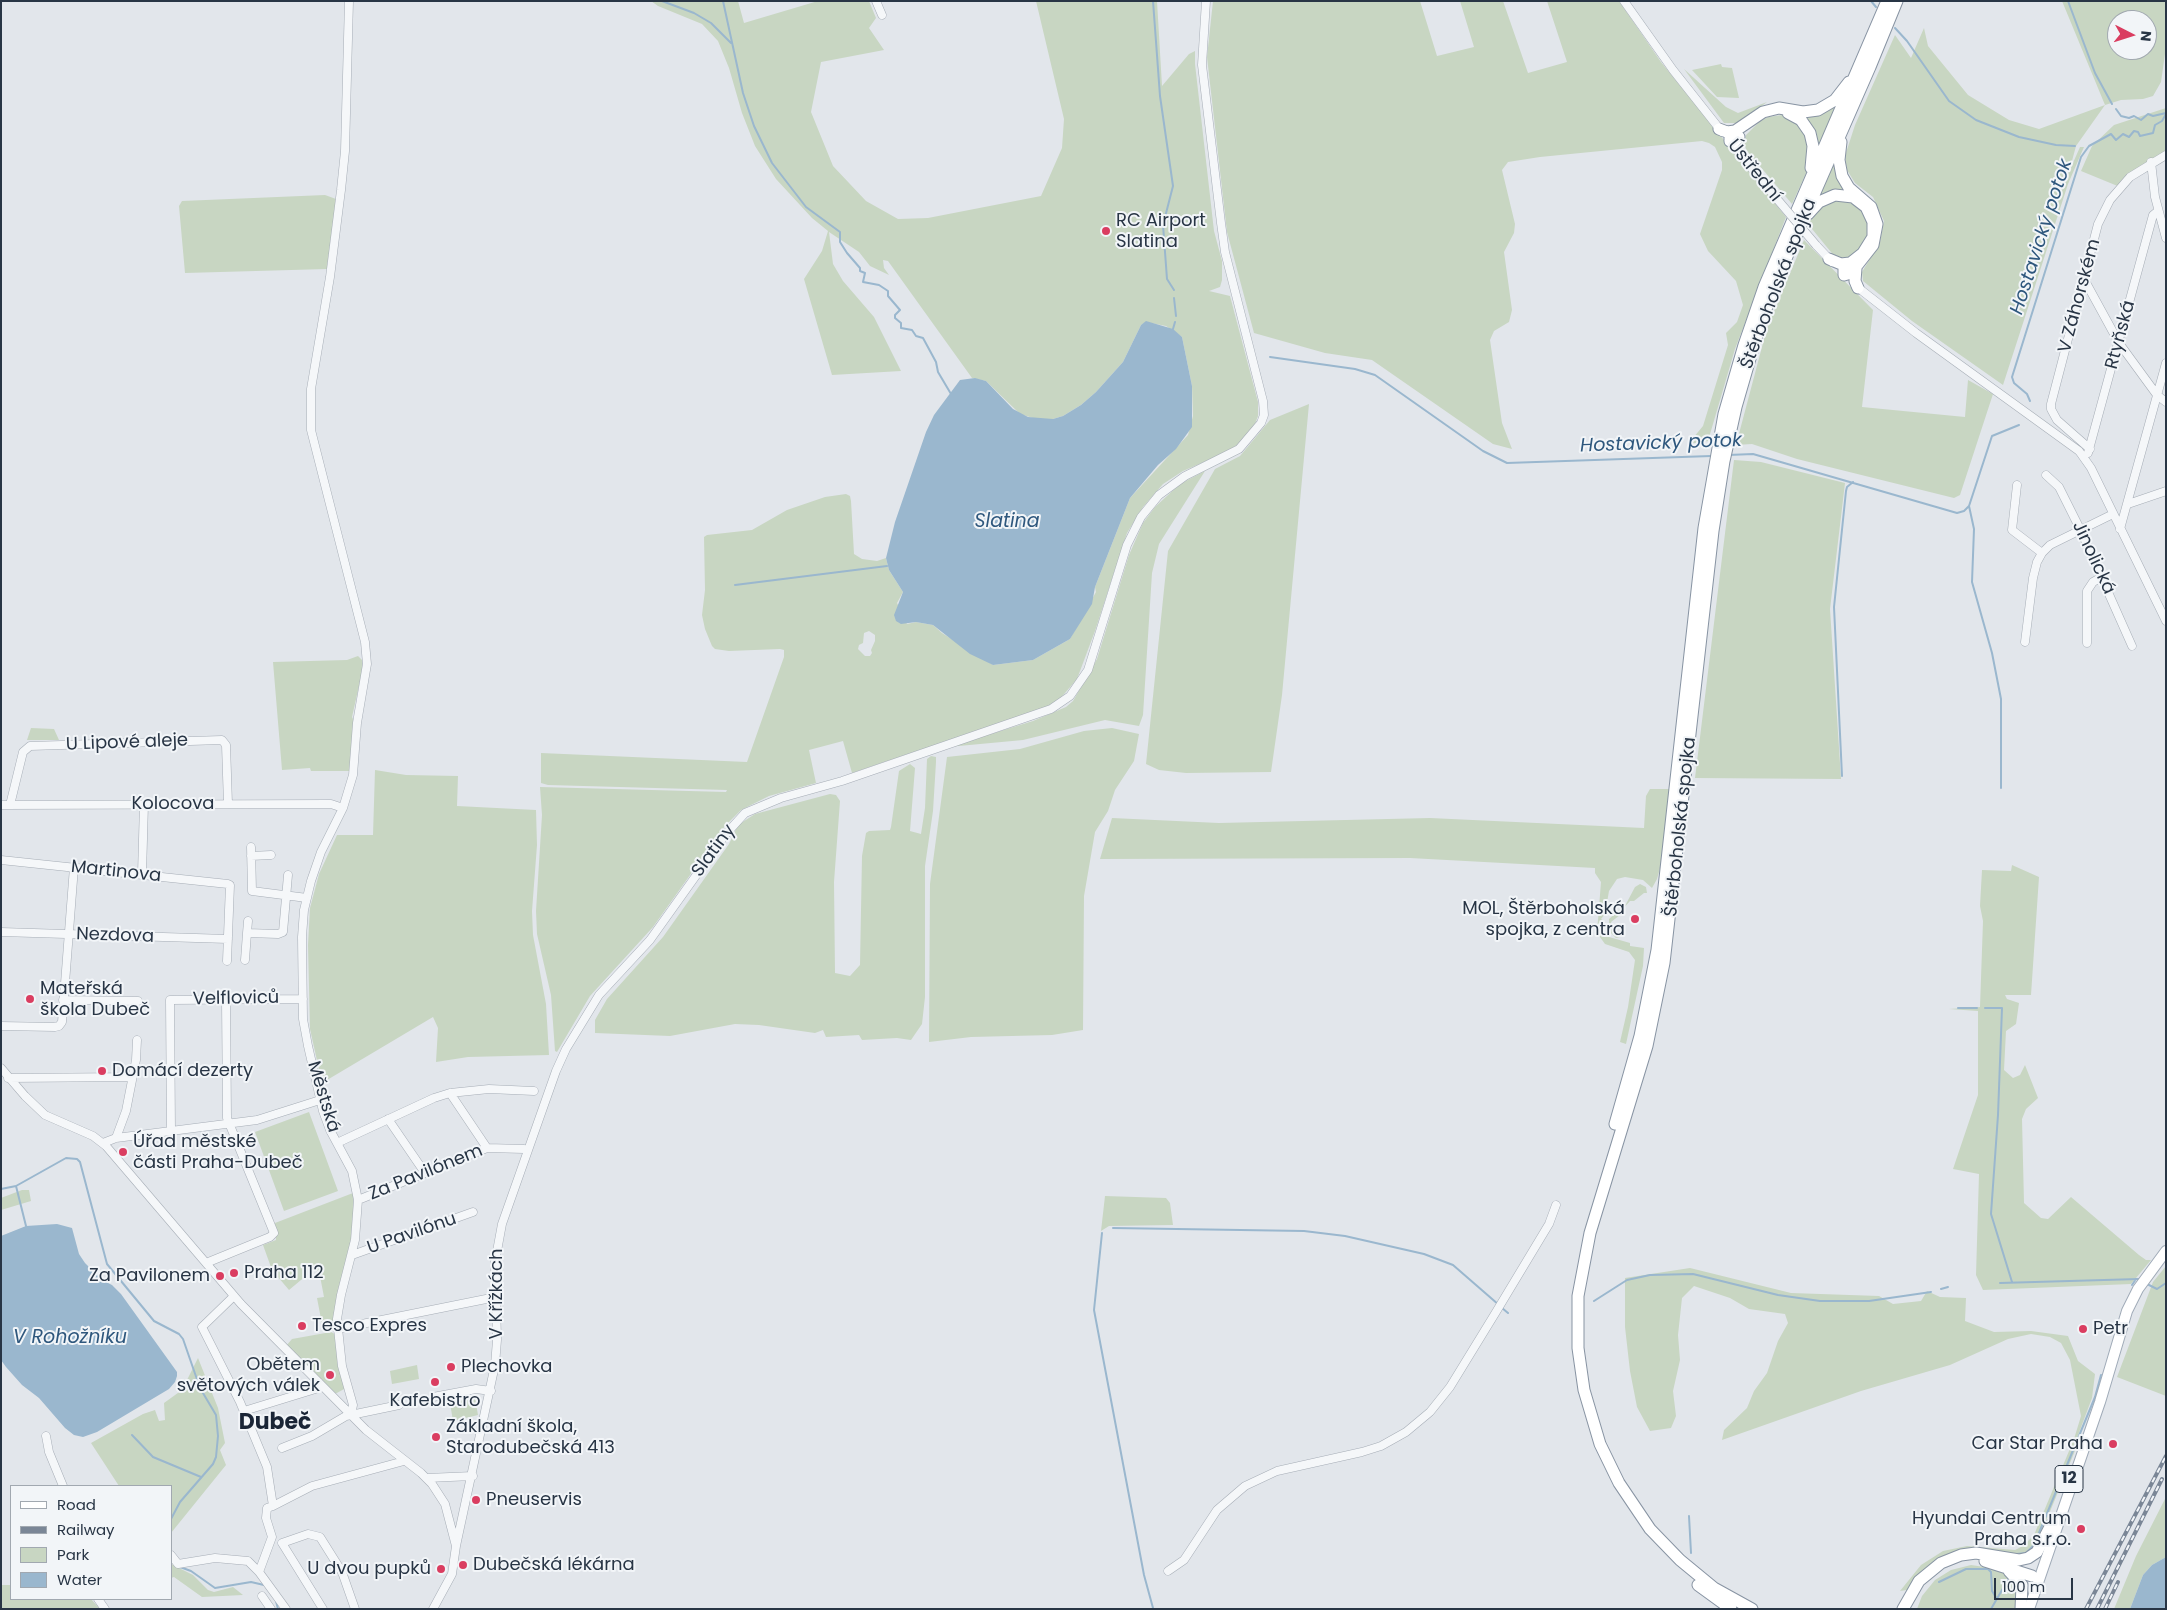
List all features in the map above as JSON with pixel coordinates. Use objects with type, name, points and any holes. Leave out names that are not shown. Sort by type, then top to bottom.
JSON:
[{"type":"highway","name":"Štěrboholská spojka","points":[[1731,1609],[1689,1578],[1653,1543],[1624,1504],[1606,1466],[1600,1453],[1587,1404],[1579,1361],[1577,1320],[1580,1282],[1594,1219],[1647,1046],[1664,963],[1711,550],[1719,462],[1732,386],[1751,324],[1806,189],[1862,64],[1887,1]]},
{"type":"highway","name":"Štěrboholská spojka","points":[[1722,447],[1756,338],[1796,234],[1897,1]]},
{"type":"highway","points":[[1735,136],[1759,114],[1771,109],[1810,112],[1825,107],[1842,92],[1862,64]]},
{"type":"highway","points":[[1735,136],[1759,119],[1772,113],[1789,113],[1801,120],[1810,133],[1813,146],[1812,165],[1806,189]]},
{"type":"highway","points":[[1844,275],[1844,268],[1853,265],[1873,246],[1877,224],[1871,207],[1849,188],[1840,171],[1839,153],[1847,120]]},
{"type":"highway","points":[[1719,129],[1735,136]]},
{"type":"highway","points":[[1735,136],[1737,151]]},
{"type":"highway","points":[[1796,234],[1808,214],[1822,200],[1838,195],[1856,198],[1869,211],[1874,231],[1867,249],[1853,265],[1858,288]]},
{"type":"highway","points":[[1829,259],[1841,264],[1853,265]]},
{"type":"highway","name":"Štěrboholská spojka","points":[[1606,1466],[1634,1507],[1670,1551],[1708,1583],[1752,1609]]},
{"type":"highway","points":[[1903,1609],[1919,1581],[1935,1566],[1954,1557],[2019,1560],[2028,1558],[2036,1552],[2051,1525]]},
{"type":"highway","points":[[1984,1557],[2009,1571],[2021,1581],[2024,1592],[2022,1609]]},
{"type":"highway","points":[[1913,1609],[1922,1588],[1941,1570],[1964,1562],[1984,1557],[2036,1574]]},
{"type":"main road","name":"12","points":[[2022,1609],[2089,1434],[2127,1311],[2136,1292],[2166,1251]]},
{"type":"main road","name":"12","points":[[2028,1609],[2036,1574],[2051,1525],[2074,1463],[2089,1434]]},
{"type":"street","name":"Městská","points":[[350,1],[345,150],[330,277],[311,389],[311,430],[367,653],[366,677],[357,723],[353,775],[344,808],[321,852],[307,898],[302,930],[305,1032],[320,1100],[327,1122],[352,1171],[358,1200],[357,1228],[341,1295],[337,1329],[342,1366],[353,1405],[351,1415]]},
{"type":"street","points":[[876,1],[882,16]]},
{"type":"street","name":"Slatiny","points":[[566,1049],[604,989],[650,940],[725,835],[745,813],[781,798],[842,781],[1051,709],[1070,696],[1088,670],[1127,545],[1141,517],[1159,495],[1185,476],[1239,449],[1261,423],[1264,415],[1263,401],[1225,252],[1221,223],[1202,65],[1206,1]]},
{"type":"street","name":"Ústřední","points":[[1624,1],[1673,70],[1719,129]]},
{"type":"street","name":"Ústřední","points":[[1737,151],[1816,245],[1858,288],[1916,333],[2064,439],[2086,460],[2166,622]]},
{"type":"street","name":"V Záhorském","points":[[2090,449],[2057,420],[2051,410],[2098,224],[2110,200],[2130,177],[2151,162],[2166,155]]},
{"type":"street","points":[[2151,162],[2158,211],[2166,238]]},
{"type":"street","name":"Rtyňská","points":[[2086,460],[2154,216],[2158,211]]},
{"type":"street","points":[[2084,279],[2119,343],[2157,395],[2166,402]]},
{"type":"street","points":[[2120,529],[2166,363]]},
{"type":"street","name":"Jinolická","points":[[2046,475],[2059,487],[2102,577],[2132,646]]},
{"type":"street","points":[[2017,485],[2012,530],[2042,553]]},
{"type":"street","points":[[2128,504],[2166,491]]},
{"type":"street","points":[[2026,642],[2033,578],[2037,562],[2042,553],[2050,545],[2113,514]]},
{"type":"street","points":[[2087,643],[2087,591],[2093,582],[2102,577]]},
{"type":"street","name":"U Lipové aleje","points":[[10,805],[23,752],[30,746],[222,740],[226,745],[228,804]]},
{"type":"street","points":[[142,874],[144,804]]},
{"type":"street","name":"Kolocova","points":[[1,805],[331,804],[344,808]]},
{"type":"street","points":[[251,847],[252,891],[307,898]]},
{"type":"street","points":[[251,856],[271,856]]},
{"type":"street","name":"Martinova","points":[[1,860],[142,874],[230,886],[228,939]]},
{"type":"street","points":[[1,1026],[59,1026],[62,1022],[74,867]]},
{"type":"street","points":[[247,933],[278,934],[283,932],[288,875]]},
{"type":"street","points":[[245,960],[248,921]]},
{"type":"street","name":"Nezdova","points":[[1,932],[228,939]]},
{"type":"street","points":[[227,961],[228,939]]},
{"type":"street","name":"Velfloviců","points":[[171,1131],[170,1000],[303,999]]},
{"type":"street","points":[[63,1000],[138,1001]]},
{"type":"street","points":[[206,1263],[270,1237],[273,1231],[228,1123],[226,1000]]},
{"type":"street","points":[[116,1138],[126,1111],[137,1040]]},
{"type":"street","name":"V Křížkách","points":[[433,1609],[452,1574],[456,1546],[491,1391],[497,1353],[495,1262],[502,1224],[566,1049]]},
{"type":"street","points":[[1,1068],[8,1078],[45,1115],[103,1143],[234,1296],[322,1387],[381,1444],[427,1478],[445,1504],[456,1546]]},
{"type":"street","points":[[8,1078],[132,1077]]},
{"type":"street","points":[[337,1143],[450,1093],[489,1089],[534,1090]]},
{"type":"street","points":[[450,1093],[486,1148]]},
{"type":"street","points":[[103,1143],[116,1138],[257,1120],[320,1100]]},
{"type":"street","points":[[388,1119],[425,1173]]},
{"type":"street","name":"Za Pavilónem","points":[[358,1200],[486,1148],[524,1149]]},
{"type":"street","points":[[1168,1571],[1184,1560],[1217,1510],[1246,1486],[1277,1471],[1372,1449],[1398,1437],[1426,1416],[1450,1387],[1546,1229],[1556,1205]]},
{"type":"street","name":"U Pavilónu","points":[[352,1255],[473,1212]]},
{"type":"street","points":[[234,1296],[202,1327],[244,1411],[267,1467],[270,1507],[266,1518],[272,1537],[259,1572]]},
{"type":"street","points":[[337,1329],[496,1297]]},
{"type":"street","points":[[244,1411],[322,1387]]},
{"type":"street","points":[[432,1397],[476,1389],[491,1391]]},
{"type":"street","points":[[282,1448],[312,1436],[351,1415],[399,1405]]},
{"type":"street","points":[[46,1436],[49,1452],[63,1485]]},
{"type":"street","points":[[270,1507],[312,1486],[404,1460]]},
{"type":"street","points":[[427,1478],[473,1476]]},
{"type":"street","points":[[323,1609],[282,1543],[308,1534],[320,1537],[339,1565],[355,1609]]},
{"type":"street","points":[[172,1556],[178,1564],[215,1558],[248,1561],[259,1572],[286,1609]]},
{"type":"street","points":[[262,1596],[271,1609]]},
{"type":"green space","points":[[651,1],[738,1],[744,23],[818,1],[869,1],[876,18],[869,28],[884,50],[821,62],[811,112],[833,166],[866,201],[898,219],[928,218],[1041,196],[1062,148],[1064,119],[1036,1],[1157,1],[1162,86],[1189,54],[1195,51],[1214,231],[1222,261],[1220,287],[1209,291],[1230,296],[1258,402],[1258,416],[1253,429],[1240,443],[1227,452],[1183,471],[1163,484],[1143,507],[1127,533],[1077,679],[1059,700],[1044,708],[852,773],[843,741],[809,750],[816,783],[769,796],[741,810],[725,826],[653,927],[590,996],[557,1052],[555,1051],[551,995],[537,934],[536,911],[542,815],[540,787],[726,792],[727,790],[548,785],[541,783],[541,753],[747,762],[784,657],[784,650],[780,649],[729,651],[715,649],[712,646],[702,615],[705,590],[704,537],[707,535],[752,530],[787,510],[825,497],[846,494],[850,496],[851,501],[854,554],[862,559],[877,561],[886,558],[889,570],[903,592],[897,603],[907,624],[916,622],[933,625],[942,633],[993,665],[1033,660],[1070,639],[1096,592],[1095,587],[1130,498],[1188,435],[1193,416],[1192,386],[1182,337],[1166,326],[1146,322],[1141,325],[1123,362],[1096,392],[1081,405],[1063,416],[1053,419],[1036,419],[1020,414],[986,381],[972,378],[888,261],[883,260],[884,268],[889,275],[870,266],[859,252],[829,232],[833,264],[843,281],[874,317],[901,371],[832,375],[804,279],[822,251],[828,231],[812,218],[776,179],[755,146],[718,41],[702,24],[658,6]],"holes":[[[869,631],[875,635],[872,653],[870,656],[865,656],[858,649],[859,645],[863,643],[864,633]]]},
{"type":"green space","points":[[1213,1],[1420,1],[1437,56],[1474,47],[1460,1],[1503,1],[1528,73],[1567,62],[1547,1],[1619,1],[1661,62],[1786,217],[1735,349],[1708,441],[1688,444],[1703,426],[1728,345],[1726,333],[1737,322],[1743,305],[1736,281],[1708,251],[1700,234],[1722,170],[1722,162],[1715,147],[1702,141],[1540,157],[1508,162],[1502,170],[1515,224],[1514,233],[1504,252],[1512,310],[1509,322],[1494,331],[1490,340],[1502,423],[1512,449],[1493,444],[1372,360],[1325,353],[1254,333],[1227,232],[1207,57]]},
{"type":"green space","points":[[2062,1],[2166,1],[2165,54],[2161,82],[2153,96],[2143,99],[2121,100],[2105,105]]},
{"type":"green space","points":[[1924,28],[1928,46],[1968,95],[2009,120],[2039,129],[2105,105],[2076,146],[2069,172],[2080,147],[2084,147],[2068,184],[2003,385],[1912,321],[1863,281],[1862,272],[1880,242],[1884,221],[1873,197],[1855,183],[1847,170],[1845,156],[1855,125],[1895,35],[1911,58]]},
{"type":"green space","points":[[1721,64],[1722,67],[1732,68],[1739,98],[1717,97],[1692,70]]},
{"type":"green space","points":[[1684,69],[1726,107],[1738,113],[1767,102],[1739,123],[1724,123]]},
{"type":"green space","points":[[1836,106],[1818,149],[1816,132],[1805,117],[1826,112]]},
{"type":"green space","points":[[2166,108],[2166,154],[2120,187],[2081,171],[2092,146],[2114,125]]},
{"type":"green space","points":[[1782,115],[1794,119],[1809,137],[1807,171],[1792,204],[1747,151],[1744,144],[1746,135],[1759,122],[1768,117]]},
{"type":"green space","points":[[1833,164],[1838,179],[1845,190],[1834,190],[1818,196]]},
{"type":"green space","points":[[325,195],[336,199],[327,269],[185,273],[179,206],[182,201]]},
{"type":"green space","points":[[1850,199],[1869,218],[1867,243],[1846,259],[1835,257],[1808,224],[1812,215],[1827,201]]},
{"type":"green space","points":[[1804,240],[1873,310],[1862,407],[1965,417],[1968,380],[1993,394],[1960,495],[1954,498],[1797,459],[1752,444],[1736,445],[1767,328]]},
{"type":"green space","points":[[1309,404],[1282,695],[1271,772],[1186,773],[1159,770],[1146,764],[1168,551],[1215,469],[1240,456],[1270,420]]},
{"type":"green space","points":[[1734,460],[1761,462],[1845,483],[1830,609],[1841,779],[1695,778]]},
{"type":"green space","points":[[1205,471],[1159,544],[1152,573],[1143,715],[1139,726],[1105,720],[1023,740],[948,747],[1033,721],[1066,707],[1073,701],[1097,659],[1129,555],[1143,523],[1155,507],[1180,484]]},
{"type":"green space","points":[[358,656],[362,660],[363,668],[352,717],[354,721],[351,771],[311,771],[310,768],[282,770],[273,662],[347,660]]},
{"type":"green space","points":[[31,728],[54,729],[59,740],[27,740]]},
{"type":"green space","points":[[1112,728],[1139,734],[1134,761],[1115,790],[1108,811],[1095,832],[1084,896],[1083,1030],[1052,1035],[971,1037],[929,1042],[930,884],[947,757],[1020,749],[1084,731]]},
{"type":"green space","points":[[931,756],[936,757],[936,762],[933,811],[925,866],[925,997],[922,1024],[911,1040],[897,1038],[862,1040],[859,1035],[826,1037],[823,1030],[815,1033],[759,1025],[735,1024],[670,1036],[595,1033],[595,1020],[607,999],[663,937],[729,844],[738,825],[755,814],[830,794],[836,795],[840,801],[834,882],[835,973],[850,976],[860,965],[862,856],[866,833],[869,831],[890,830],[899,771],[910,764],[915,768],[910,831],[921,834],[925,808],[927,759]]},
{"type":"green space","points":[[375,770],[406,775],[458,776],[457,806],[536,810],[537,845],[532,911],[533,935],[546,1004],[549,1055],[468,1057],[436,1062],[438,1028],[433,1017],[322,1083],[310,1029],[308,945],[310,908],[319,874],[337,835],[373,835]]},
{"type":"green space","points":[[1650,789],[1671,789],[1662,861],[1657,879],[1652,888],[1643,880],[1625,877],[1617,879],[1609,891],[1605,914],[1601,919],[1604,921],[1604,931],[1609,937],[1630,943],[1630,946],[1644,948],[1643,966],[1626,1044],[1620,1042],[1628,1007],[1635,960],[1629,952],[1605,944],[1597,933],[1601,882],[1595,873],[1595,868],[1410,858],[1100,859],[1112,818],[1219,823],[1430,818],[1644,828],[1646,796]]},
{"type":"green space","points":[[2012,865],[2039,877],[2031,995],[2005,995],[2007,999],[2019,1003],[2016,1024],[2006,1031],[2004,1070],[2013,1078],[2020,1075],[2025,1065],[2038,1098],[2026,1109],[2022,1119],[2024,1203],[2041,1218],[2048,1219],[2071,1197],[2139,1255],[2146,1260],[2151,1260],[2131,1284],[1983,1290],[1976,1275],[1979,1174],[1953,1169],[1978,1095],[1978,1011],[1949,1009],[1980,1007],[1983,921],[1980,906],[1982,870],[2011,871]]},
{"type":"green space","points":[[1640,884],[1646,887],[1647,893],[1644,893],[1634,901],[1630,901],[1621,911],[1624,912],[1611,922],[1613,931],[1620,937],[1616,938],[1609,931],[1609,919],[1626,904],[1635,887]]},
{"type":"green space","points":[[309,1112],[338,1191],[284,1211],[255,1132]]},
{"type":"green space","points":[[22,1190],[29,1190],[31,1201],[1,1210],[1,1198]]},
{"type":"green space","points":[[353,1193],[354,1206],[350,1249],[339,1286],[332,1326],[329,1322],[322,1324],[317,1298],[324,1297],[319,1271],[313,1270],[289,1290],[272,1270],[263,1245],[276,1240],[275,1223]]},
{"type":"green space","points":[[1105,1196],[1166,1198],[1170,1203],[1173,1225],[1109,1226],[1101,1231]]},
{"type":"green space","points":[[2166,1266],[2166,1396],[2117,1377],[2153,1282]]},
{"type":"green space","points":[[1690,1268],[1791,1293],[1879,1296],[1893,1304],[1921,1301],[1927,1291],[1940,1297],[1966,1298],[1965,1321],[1994,1332],[2031,1331],[2068,1336],[2078,1361],[2095,1374],[2092,1398],[2077,1438],[2079,1441],[2035,1548],[2022,1556],[1966,1550],[1950,1553],[1928,1566],[1907,1590],[1900,1591],[1921,1565],[1943,1551],[1967,1546],[2015,1550],[2023,1546],[2034,1535],[2074,1439],[2081,1416],[2070,1360],[2061,1343],[2050,1337],[2031,1334],[2008,1339],[1950,1365],[1861,1391],[1722,1440],[1724,1430],[1747,1408],[1754,1391],[1767,1373],[1778,1341],[1788,1323],[1785,1314],[1749,1309],[1730,1298],[1694,1286],[1682,1298],[1678,1335],[1680,1360],[1673,1391],[1676,1416],[1671,1428],[1650,1431],[1637,1407],[1630,1371],[1625,1327],[1625,1278]]},
{"type":"green space","points":[[331,1332],[335,1334],[346,1388],[335,1394],[286,1346],[292,1339]]},
{"type":"green space","points":[[198,1358],[218,1408],[225,1443],[220,1450],[226,1465],[172,1532],[172,1485],[118,1485],[91,1443],[143,1414],[155,1410],[159,1421],[165,1420],[164,1403],[182,1390]]},
{"type":"green space","points":[[417,1365],[419,1379],[392,1384],[390,1371]]},
{"type":"green space","points":[[475,1398],[478,1415],[453,1421],[450,1403]]},
{"type":"green space","points":[[2166,1497],[2166,1557],[2152,1565],[2143,1575],[2130,1609],[2114,1609],[2136,1556]]},
{"type":"green space","points":[[172,1564],[193,1575],[208,1590],[214,1592],[233,1587],[243,1595],[202,1597],[174,1577],[172,1578]]},
{"type":"green space","points":[[1971,1565],[1998,1569],[2018,1582],[2017,1609],[1917,1609],[1922,1596],[1935,1580],[1951,1570]]},
{"type":"green space","points":[[1,1585],[10,1585],[10,1600],[92,1600],[100,1609],[1,1609]]},
{"type":"water","name":"Slatina","points":[[1146,321],[1173,329],[1182,337],[1192,386],[1192,427],[1176,449],[1158,465],[1130,498],[1095,587],[1092,604],[1070,639],[1033,660],[993,665],[970,654],[933,625],[916,622],[901,624],[896,621],[894,615],[903,592],[889,570],[886,558],[895,522],[926,432],[934,415],[960,380],[975,378],[986,381],[1013,409],[1028,417],[1053,419],[1063,416],[1081,405],[1096,392],[1123,362],[1141,325]]},
{"type":"water","name":"V Rohožníku","points":[[57,1224],[72,1228],[79,1254],[85,1263],[102,1280],[112,1285],[121,1294],[177,1372],[175,1382],[169,1389],[97,1432],[83,1437],[74,1435],[65,1428],[39,1398],[22,1385],[1,1360],[1,1236],[26,1226]]},
{"type":"water","points":[[2166,1557],[2166,1609],[2130,1609],[2143,1575],[2152,1565]]},
{"type":"waterway","points":[[662,1],[694,13],[711,23],[731,43]]},
{"type":"waterway","name":"Hostavický potok","points":[[723,1],[743,93],[754,126],[772,163],[806,207],[840,232],[840,242],[860,268],[860,271],[865,273],[863,282],[879,285],[888,291],[888,296],[900,310],[895,315],[895,318],[901,323],[901,328],[912,330],[916,336],[923,338],[936,362],[938,372],[951,394]]},
{"type":"waterway","points":[[1153,1],[1160,96],[1173,186],[1163,225],[1167,279],[1174,290]]},
{"type":"waterway","points":[[1871,1],[1876,7]]},
{"type":"waterway","points":[[2068,1],[2095,73],[2112,104]]},
{"type":"waterway","points":[[1895,28],[1907,41],[1949,101],[1976,120],[2019,137],[2056,145],[2075,146]]},
{"type":"waterway","points":[[2116,109],[2121,116],[2129,118],[2134,116],[2141,120],[2148,114],[2153,116],[2166,113]]},
{"type":"waterway","name":"Hostavický potok","points":[[2030,401],[2027,394],[2014,383],[2012,377],[2081,157],[2089,146],[2111,134],[2116,140],[2123,134],[2129,137],[2134,131],[2138,132],[2140,136],[2153,133],[2155,125],[2162,121],[2166,114]]},
{"type":"waterway","points":[[1174,298],[1176,316]]},
{"type":"waterway","points":[[1173,329],[1175,322]]},
{"type":"waterway","name":"Hostavický potok","points":[[1270,357],[1355,369],[1375,375],[1483,451],[1507,463],[1711,456]]},
{"type":"waterway","name":"Hostavický potok","points":[[1728,455],[1753,454],[1957,513],[1964,511],[1969,506],[1992,436],[2019,425]]},
{"type":"waterway","points":[[1842,776],[1834,607],[1846,491],[1847,487],[1853,482]]},
{"type":"waterway","points":[[1969,506],[1974,529],[1972,582],[1992,653],[2001,699],[2001,788]]},
{"type":"waterway","points":[[735,585],[887,566]]},
{"type":"waterway","points":[[1958,1008],[1977,1008]]},
{"type":"waterway","points":[[1985,1008],[2002,1008],[1998,1115],[1991,1214],[2012,1282]]},
{"type":"waterway","points":[[1,1189],[16,1186],[66,1158],[77,1159],[80,1162],[107,1264],[154,1321],[179,1334],[183,1339],[200,1388],[216,1415],[218,1436],[216,1457],[213,1464],[180,1502],[172,1517]]},
{"type":"waterway","points":[[16,1186],[26,1226]]},
{"type":"waterway","points":[[1113,1228],[1304,1231],[1345,1236],[1424,1254],[1453,1265],[1499,1305]]},
{"type":"waterway","points":[[1102,1233],[1094,1310],[1144,1575],[1153,1608]]},
{"type":"waterway","points":[[1594,1301],[1627,1280],[1650,1275],[1693,1274],[1778,1295],[1820,1301],[1869,1301],[1931,1292]]},
{"type":"waterway","points":[[2132,1285],[2136,1279]]},
{"type":"waterway","points":[[2000,1283],[2139,1279]]},
{"type":"waterway","points":[[2147,1284],[2157,1289],[2166,1283]]},
{"type":"waterway","points":[[1941,1289],[1948,1287]]},
{"type":"waterway","points":[[1502,1308],[1508,1313]]},
{"type":"waterway","points":[[2017,1554],[2026,1553],[2034,1545],[2095,1397],[2101,1375]]},
{"type":"waterway","points":[[132,1435],[153,1457],[201,1477]]},
{"type":"waterway","points":[[1689,1516],[1691,1553]]},
{"type":"waterway","points":[[180,1567],[191,1571],[215,1588],[251,1582],[264,1585]]},
{"type":"waterway","points":[[1939,1582],[1966,1569],[1988,1569],[1991,1572],[1992,1591],[1997,1599]]},
{"type":"waterway","points":[[1991,1609],[2009,1578]]},
{"type":"waterway","points":[[276,1601],[278,1609]]},
{"type":"railway","points":[[2086,1609],[2166,1456]]},
{"type":"railway","points":[[2097,1609],[2162,1479]]},
{"type":"railway","points":[[2105,1609],[2118,1582]]},
{"type":"place","name":"RC Airport Slatina","points":[[1106,231]]},
{"type":"place","name":"MOL, Štěrboholská spojka, z centra","points":[[1635,919]]},
{"type":"place","name":"Mateřská škola Dubeč","points":[[30,999]]},
{"type":"place","name":"Domácí dezerty","points":[[102,1071]]},
{"type":"place","name":"Úřad městské části Praha-Dubeč","points":[[123,1152]]},
{"type":"place","name":"Praha 112","points":[[234,1273]]},
{"type":"place","name":"Za Pavilonem","points":[[220,1276]]},
{"type":"place","name":"Tesco Expres","points":[[302,1326]]},
{"type":"place","name":"Petr","points":[[2083,1329]]},
{"type":"place","name":"Plechovka","points":[[451,1367]]},
{"type":"place","name":"Obětem světových válek","points":[[330,1375]]},
{"type":"place","name":"Kafebistro","points":[[435,1382]]},
{"type":"place","name":"Základní škola, Starodubečská 413","points":[[436,1437]]},
{"type":"place","name":"Car Star Praha","points":[[2113,1444]]},
{"type":"place","name":"Pneuservis","points":[[476,1500]]},
{"type":"place","name":"Hyundai Centrum Praha s.r.o.","points":[[2081,1529]]},
{"type":"place","name":"Dubečská lékárna","points":[[463,1565]]},
{"type":"place","name":"U dvou pupků","points":[[441,1569]]},
{"type":"district","name":"Dubeč","points":[[275,1423]]}]
